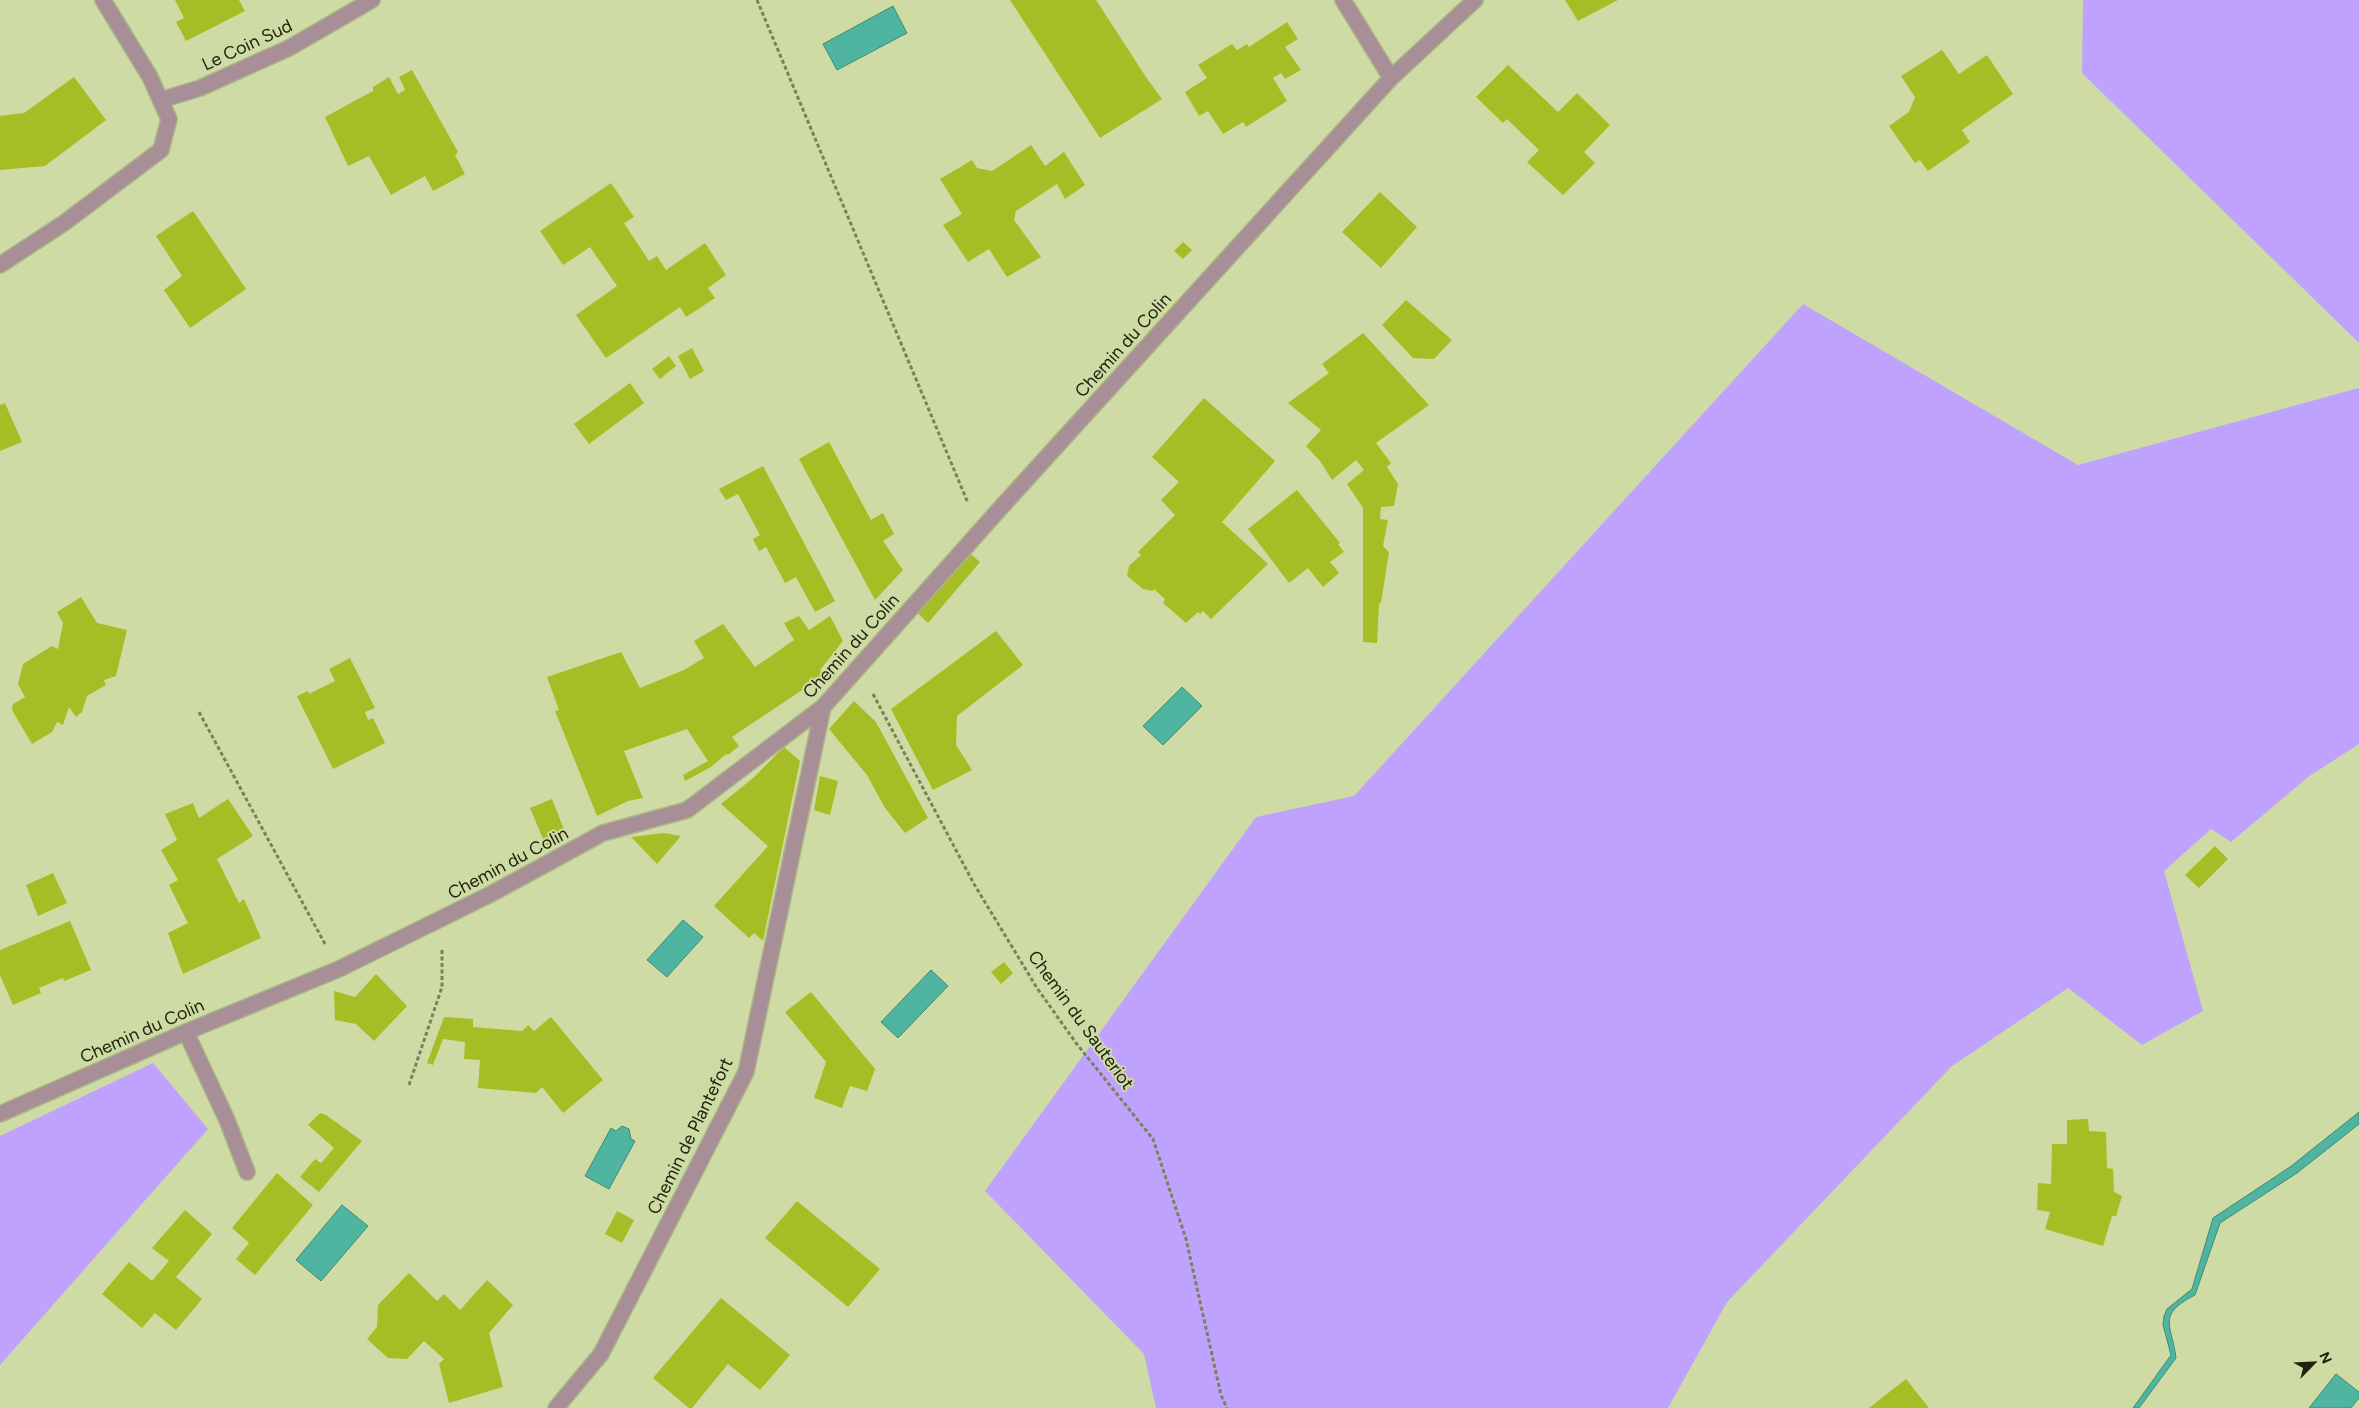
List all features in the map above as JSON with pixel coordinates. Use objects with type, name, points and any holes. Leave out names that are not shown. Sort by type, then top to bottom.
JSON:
[{"type":"street","points":[[0,266],[64,223],[161,150],[169,119],[150,77],[103,0]]},
{"type":"street","name":"Le Coin Sud","points":[[161,100],[200,88],[289,48],[372,0]]},
{"type":"street","points":[[1343,0],[1391,78]]},
{"type":"street","name":"Chemin du Colin","points":[[0,1114],[186,1032],[338,969],[489,896],[603,833],[687,810],[823,707],[1391,78],[1475,0]]},
{"type":"street","name":"Chemin de Plantefort","points":[[556,1408],[601,1354],[746,1072],[823,707]]},
{"type":"street","points":[[186,1032],[227,1120],[246,1172]]},
{"type":"path","points":[[758,0],[834,187],[980,531]]},
{"type":"path","name":"Chemin du Sauteriot","points":[[859,666],[974,884],[1037,988],[1076,1044],[1153,1139],[1186,1239],[1221,1395],[1227,1408]]},
{"type":"path","points":[[199,712],[338,969]]},
{"type":"path","points":[[409,1085],[442,987],[441,919]]},
{"type":"shaded area","points":[[2083,0],[2359,0],[2359,343],[2082,73]]},
{"type":"shaded area","points":[[1803,304],[2078,465],[2359,388],[2359,744],[2308,777],[2231,842],[2211,829],[2164,871],[2203,1011],[2142,1045],[2068,988],[1952,1066],[1727,1302],[1668,1408],[1156,1408],[1144,1354],[985,1191],[1256,817],[1354,796]]},
{"type":"shaded area","points":[[153,1063],[208,1129],[0,1365],[0,1136]]},
{"type":"water","points":[[893,6],[907,33],[837,70],[823,44]]},
{"type":"water","points":[[1182,687],[1202,706],[1163,745],[1143,726]]},
{"type":"water","points":[[683,920],[703,937],[667,977],[647,960]]},
{"type":"water","points":[[931,970],[948,986],[898,1038],[881,1022]]},
{"type":"water","points":[[2359,1112],[2359,1124],[2297,1173],[2220,1223],[2195,1295],[2183,1302],[2171,1315],[2169,1322],[2176,1358],[2139,1408],[2133,1408],[2171,1355],[2163,1325],[2164,1316],[2167,1309],[2192,1289],[2213,1218],[2290,1167]]},
{"type":"water","points":[[622,1126],[629,1129],[631,1139],[635,1141],[609,1189],[585,1176],[611,1128],[616,1131]]},
{"type":"water","points":[[342,1205],[368,1226],[321,1281],[296,1260]]},
{"type":"water","points":[[2336,1374],[2359,1392],[2359,1398],[2351,1408],[2309,1408]]},
{"type":"building","points":[[175,0],[239,0],[245,11],[186,41],[176,22],[184,18]]},
{"type":"building","points":[[1010,0],[1096,0],[1162,99],[1100,138]]},
{"type":"building","points":[[1565,0],[1618,0],[1578,21]]},
{"type":"building","points":[[1287,22],[1298,39],[1285,47],[1301,70],[1285,79],[1281,73],[1273,78],[1287,101],[1246,127],[1243,122],[1223,134],[1208,111],[1199,116],[1185,92],[1207,78],[1198,65],[1232,44],[1237,50],[1247,44],[1249,47]]},
{"type":"building","points":[[1942,50],[1959,74],[1987,55],[2013,94],[1962,130],[1970,142],[1928,171],[1920,160],[1915,163],[1889,126],[1909,112],[1915,97],[1901,76]]},
{"type":"building","points":[[1508,65],[1558,112],[1577,93],[1610,125],[1584,152],[1595,163],[1563,195],[1527,162],[1539,150],[1507,119],[1503,123],[1476,97]]},
{"type":"building","points":[[412,70],[458,152],[455,155],[465,174],[433,191],[425,176],[391,195],[369,156],[348,166],[325,117],[373,91],[373,87],[389,77],[398,94],[405,90],[399,77]]},
{"type":"building","points":[[74,77],[106,120],[45,166],[0,170],[0,116],[24,113]]},
{"type":"building","points":[[1031,145],[1045,166],[1064,152],[1085,185],[1065,199],[1057,184],[1016,211],[1014,220],[1041,257],[1007,277],[989,249],[968,262],[943,225],[962,214],[940,179],[972,160],[977,168],[992,171]]},
{"type":"building","points":[[611,183],[634,217],[624,223],[649,261],[657,256],[666,270],[705,243],[726,275],[708,288],[715,298],[686,317],[680,307],[606,358],[576,315],[617,286],[590,247],[563,265],[540,231]]},
{"type":"building","points":[[1380,192],[1417,227],[1381,268],[1342,232]]},
{"type":"building","points":[[193,211],[246,289],[190,328],[164,290],[182,276],[156,236]]},
{"type":"building","points":[[1183,242],[1192,250],[1183,259],[1174,251]]},
{"type":"building","points":[[1406,300],[1452,340],[1434,359],[1413,358],[1382,325]]},
{"type":"building","points":[[1363,333],[1429,405],[1376,443],[1391,463],[1387,467],[1398,484],[1394,506],[1381,507],[1380,519],[1388,520],[1383,546],[1389,552],[1381,603],[1379,604],[1377,643],[1363,642],[1363,508],[1347,484],[1364,470],[1356,460],[1332,480],[1320,461],[1306,446],[1321,430],[1288,403],[1329,373],[1322,364]]},
{"type":"building","points":[[692,348],[704,371],[690,379],[678,356]]},
{"type":"building","points":[[669,356],[676,366],[660,379],[652,369]]},
{"type":"building","points":[[630,383],[644,403],[589,444],[574,424]]},
{"type":"building","points":[[1204,398],[1275,461],[1222,522],[1268,564],[1211,619],[1203,611],[1200,614],[1198,612],[1186,623],[1163,603],[1165,599],[1154,589],[1153,591],[1143,589],[1127,576],[1129,566],[1141,555],[1138,552],[1175,515],[1161,500],[1179,482],[1152,457]]},
{"type":"building","points":[[5,403],[22,442],[0,451],[0,405]]},
{"type":"building","points":[[829,442],[871,520],[883,513],[894,534],[883,541],[903,570],[875,600],[799,459]]},
{"type":"building","points":[[763,466],[835,601],[815,612],[796,577],[785,583],[766,547],[759,551],[753,539],[760,535],[738,494],[726,500],[719,489]]},
{"type":"building","points":[[1297,490],[1340,543],[1338,544],[1344,552],[1330,562],[1339,573],[1323,587],[1308,568],[1289,583],[1248,529]]},
{"type":"building","points":[[967,551],[980,562],[928,623],[914,610]]},
{"type":"building","points":[[81,597],[97,623],[127,630],[116,676],[104,680],[106,685],[87,696],[82,712],[76,717],[69,707],[63,725],[57,722],[52,732],[32,744],[12,710],[13,704],[25,697],[18,684],[23,664],[52,646],[58,649],[63,623],[57,612]]},
{"type":"building","points":[[799,616],[809,630],[830,616],[843,641],[820,670],[823,676],[732,737],[739,746],[711,767],[685,781],[683,775],[708,761],[687,729],[624,751],[643,798],[628,801],[597,816],[555,711],[559,710],[547,677],[621,652],[640,688],[684,670],[704,658],[694,641],[723,624],[755,667],[794,640],[784,623]]},
{"type":"building","points":[[996,631],[1023,665],[957,716],[956,745],[972,770],[933,790],[891,709]]},
{"type":"building","points":[[350,658],[375,708],[365,712],[368,720],[373,718],[385,743],[333,769],[297,696],[308,691],[309,694],[335,681],[329,669]]},
{"type":"building","points":[[854,701],[876,722],[928,818],[905,833],[885,808],[867,775],[829,729]]},
{"type":"building","points":[[784,747],[800,761],[763,941],[754,933],[749,938],[714,906],[768,846],[721,804],[753,778]]},
{"type":"building","points":[[820,776],[838,781],[830,815],[814,810]]},
{"type":"building","points":[[228,799],[253,836],[217,859],[239,903],[244,899],[261,938],[183,974],[168,933],[188,923],[169,885],[178,880],[161,850],[177,840],[165,814],[193,803],[199,818]]},
{"type":"building","points":[[552,799],[566,835],[546,846],[530,808]]},
{"type":"building","points":[[664,833],[681,836],[657,864],[631,837]]},
{"type":"building","points":[[2215,846],[2228,859],[2199,888],[2185,875]]},
{"type":"building","points":[[53,873],[67,903],[38,916],[26,885]]},
{"type":"building","points":[[70,921],[91,970],[64,981],[63,978],[39,988],[41,993],[13,1005],[0,975],[0,950]]},
{"type":"building","points":[[1004,962],[1013,973],[1001,984],[991,972]]},
{"type":"building","points":[[376,974],[407,1006],[374,1041],[356,1024],[335,1020],[334,991],[355,997]]},
{"type":"building","points":[[811,992],[875,1069],[867,1091],[850,1086],[842,1108],[814,1098],[826,1062],[785,1012]]},
{"type":"building","points":[[444,1017],[473,1019],[473,1027],[522,1031],[528,1025],[534,1031],[551,1017],[603,1080],[563,1113],[542,1087],[536,1093],[478,1088],[480,1060],[464,1059],[465,1042],[443,1039],[433,1065],[427,1063]]},
{"type":"building","points":[[320,1113],[326,1115],[362,1141],[319,1192],[300,1177],[315,1159],[321,1163],[334,1148],[308,1125]]},
{"type":"building","points":[[2088,1119],[2089,1131],[2106,1132],[2107,1168],[2113,1169],[2114,1192],[2122,1196],[2116,1216],[2112,1216],[2103,1246],[2045,1229],[2050,1212],[2037,1210],[2038,1183],[2051,1184],[2052,1144],[2067,1144],[2067,1120]]},
{"type":"building","points":[[277,1173],[313,1205],[255,1275],[236,1259],[249,1243],[232,1228]]},
{"type":"building","points":[[797,1201],[880,1269],[848,1307],[765,1238]]},
{"type":"building","points":[[185,1210],[212,1234],[176,1277],[202,1299],[176,1330],[155,1313],[142,1328],[102,1294],[129,1262],[152,1281],[169,1261],[152,1248]]},
{"type":"building","points":[[617,1211],[634,1220],[622,1243],[605,1234]]},
{"type":"building","points":[[409,1273],[437,1301],[444,1294],[460,1310],[487,1280],[513,1305],[489,1333],[503,1387],[449,1403],[439,1364],[444,1359],[424,1341],[407,1359],[388,1358],[367,1339],[377,1327],[378,1305]]},
{"type":"building","points":[[721,1298],[790,1355],[760,1390],[728,1364],[692,1408],[689,1408],[653,1378]]},
{"type":"building","points":[[1906,1379],[1929,1408],[1869,1408]]}]
